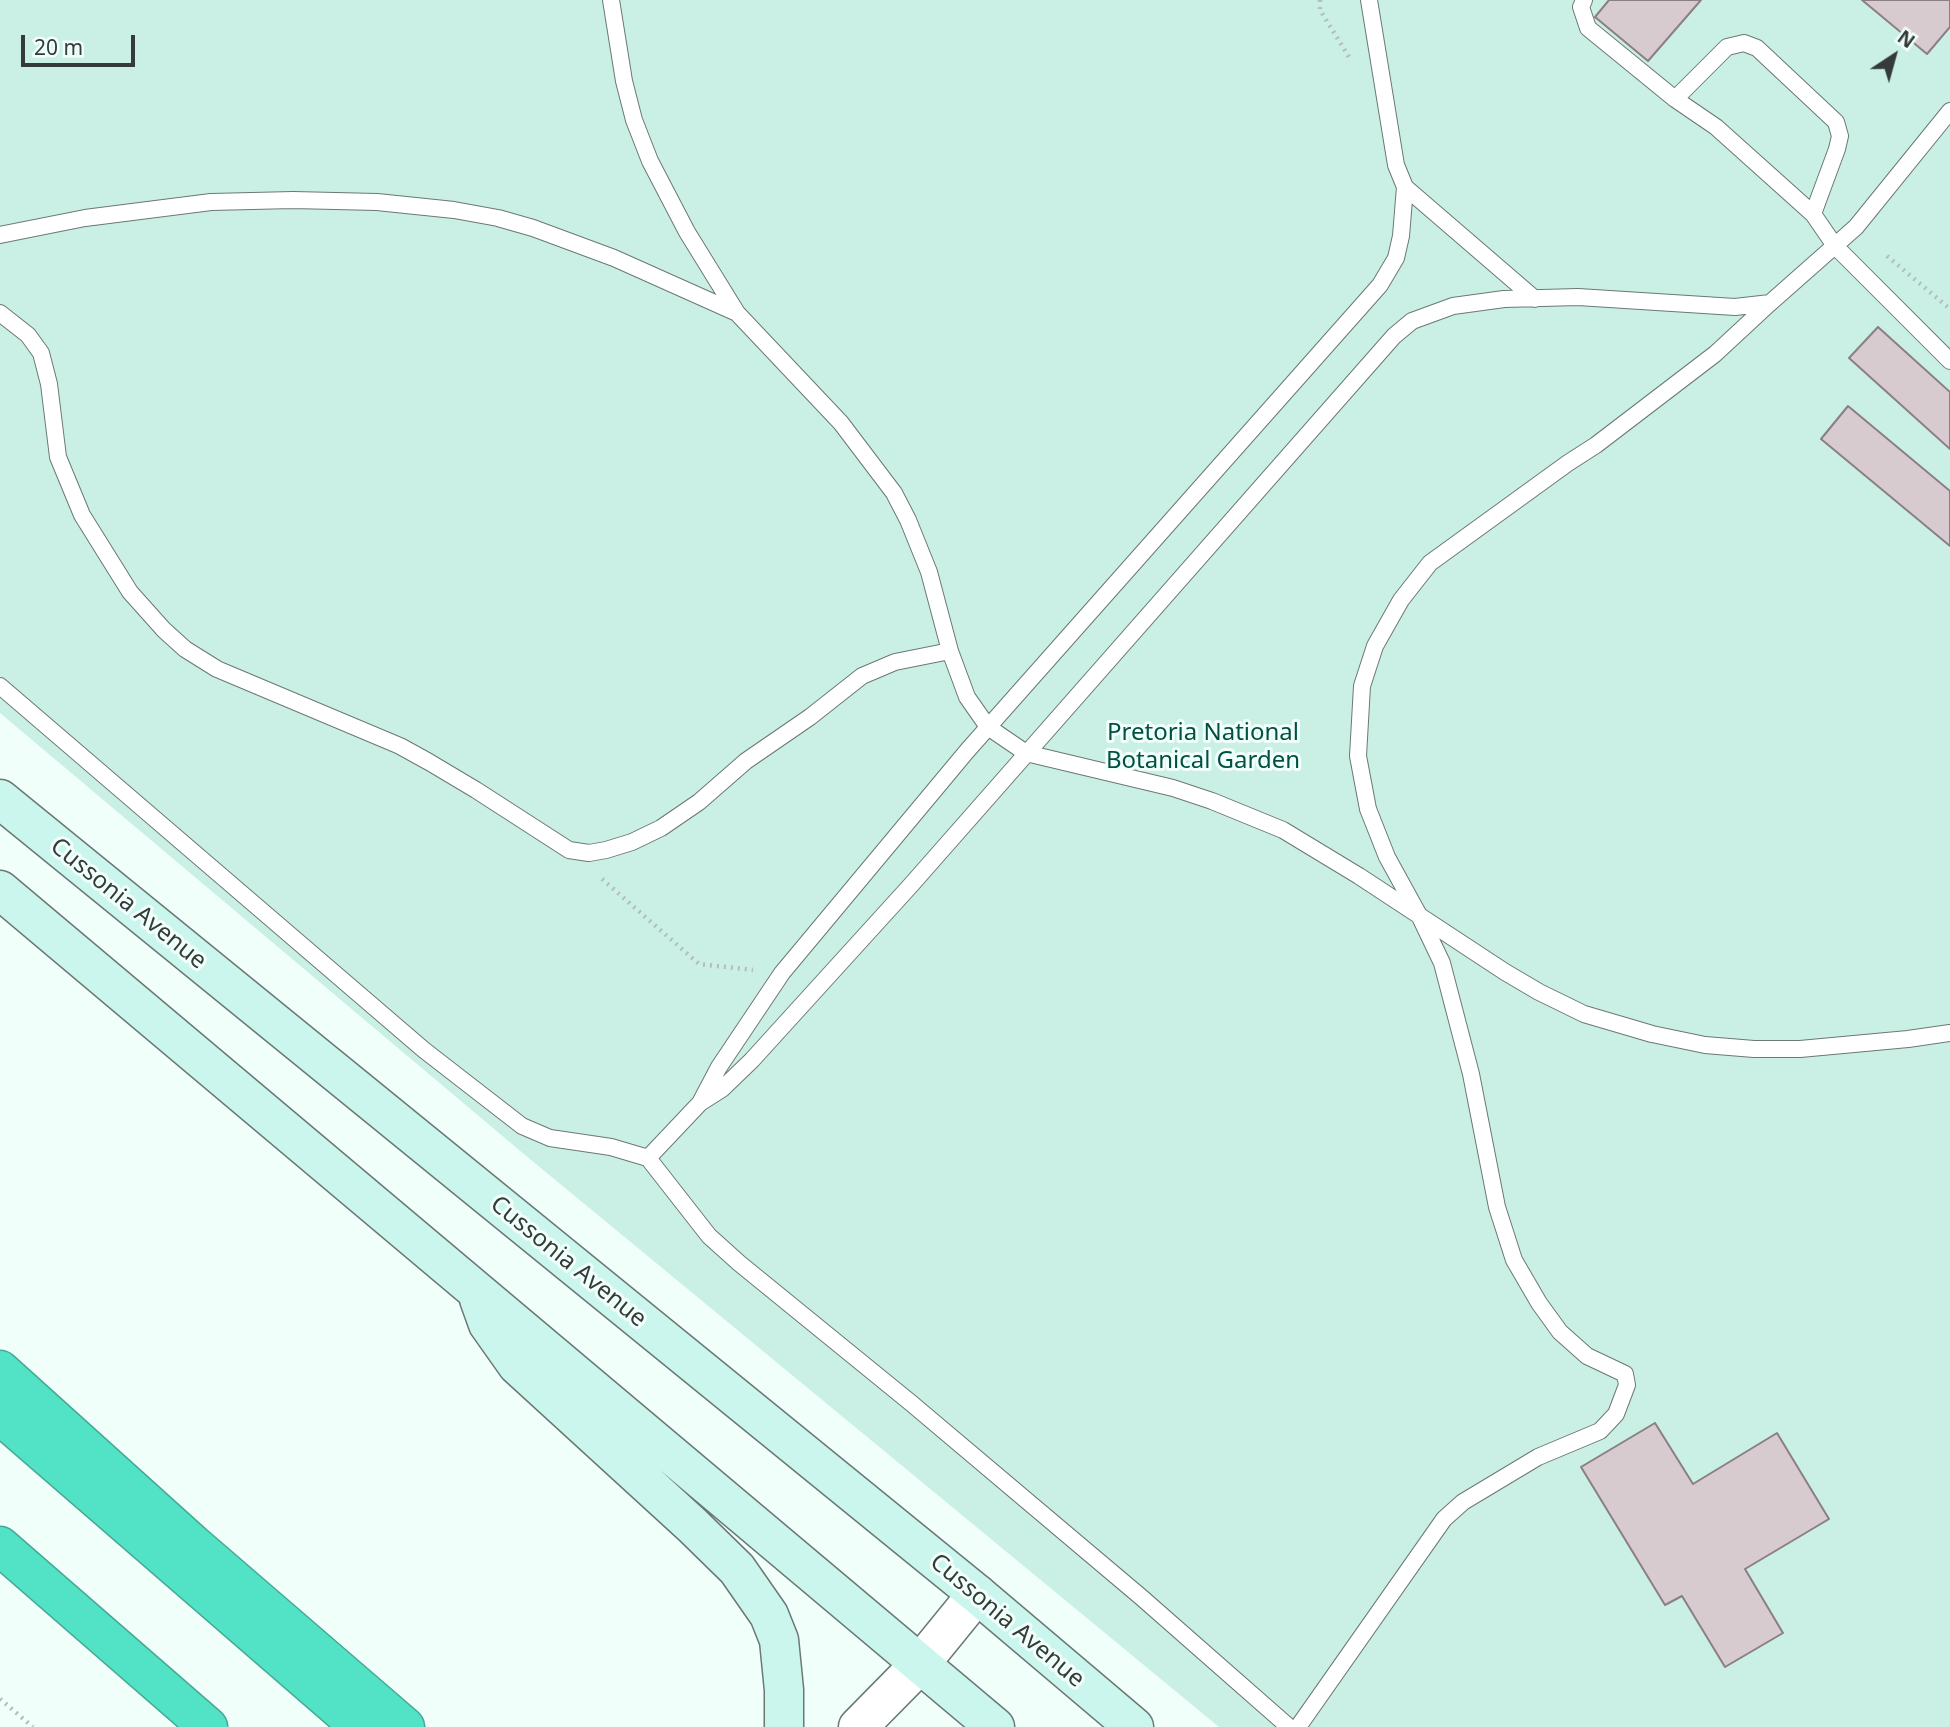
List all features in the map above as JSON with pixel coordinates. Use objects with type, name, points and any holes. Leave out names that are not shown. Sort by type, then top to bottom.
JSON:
[{"type":"highway","points":[[0,1370],[194,1545],[405,1727]]},
{"type":"highway","points":[[0,1415],[360,1727]]},
{"type":"highway","points":[[0,1546],[208,1727]]},
{"type":"main road","name":"Cussonia Avenue","points":[[0,799],[977,1594],[1134,1727]]},
{"type":"main road","points":[[0,890],[995,1727]]},
{"type":"main road","points":[[474,1287],[488,1324],[517,1365],[737,1569],[769,1615],[779,1640],[785,1690],[784,1727]]},
{"type":"street","points":[[858,1727],[920,1664],[977,1594]]},
{"type":"lane","points":[[611,0],[624,81],[634,120],[650,161],[687,232],[737,313],[841,423],[894,493],[929,572],[963,688],[988,727],[1026,753],[1173,788],[1248,814],[1318,849],[1539,992],[1584,1014],[1652,1034],[1706,1045],[1754,1049],[1813,1048],[1950,1033]]},
{"type":"lane","points":[[648,1158],[700,1103],[719,1067],[782,973],[988,727],[1380,285],[1396,258],[1401,236],[1405,187],[1396,165],[1369,0]]},
{"type":"lane","points":[[1584,0],[1581,8],[1588,28],[1675,99],[1716,127],[1813,214],[1835,246],[1950,361]]},
{"type":"lane","points":[[1675,99],[1727,47],[1744,43],[1757,48],[1836,122],[1840,136],[1837,149],[1813,214]]},
{"type":"lane","points":[[1298,1727],[1444,1519],[1463,1502],[1538,1457],[1600,1431],[1616,1413],[1627,1385],[1625,1374],[1587,1356],[1560,1332],[1514,1260],[1497,1207],[1471,1074],[1442,963],[1372,823],[1363,791],[1358,756],[1362,686],[1376,646],[1401,600],[1430,563],[1606,438],[1715,354],[1856,227],[1950,111]]},
{"type":"lane","points":[[1405,187],[1535,299]]},
{"type":"lane","points":[[0,235],[85,218],[211,202],[377,202],[498,218],[576,243],[671,282],[737,313]]},
{"type":"lane","points":[[700,1103],[722,1090],[752,1060],[911,885],[1394,336],[1412,321],[1453,306],[1504,299],[1578,298],[1735,307],[1770,303]]},
{"type":"lane","points":[[0,313],[28,335],[41,354],[49,384],[58,457],[82,515],[131,592],[164,630],[186,649],[217,669],[429,762],[569,850],[589,853],[606,850],[632,842],[661,828],[699,802],[746,761],[863,676],[895,662],[950,651]]},
{"type":"lane","points":[[0,686],[424,1050],[522,1126],[550,1139],[611,1147],[648,1158],[709,1236],[739,1263],[911,1403],[1141,1597],[1289,1727]]},
{"type":"path","points":[[1320,0],[1320,10],[1351,60],[1381,74]]},
{"type":"path","points":[[1856,227],[1950,309]]},
{"type":"path","points":[[569,850],[699,964],[782,973]]},
{"type":"path","points":[[0,1699],[33,1727]]},
{"type":"green space","name":"Pretoria National Botanical Garden","points":[[0,0],[1950,0],[1950,1727],[1219,1727],[525,1155],[0,713]]},
{"type":"building","points":[[1609,0],[1701,0],[1648,61],[1595,17]]},
{"type":"building","points":[[1862,0],[1950,0],[1950,27],[1927,54]]},
{"type":"building","points":[[1878,327],[1950,392],[1950,449],[1849,358]]},
{"type":"building","points":[[1848,406],[1950,491],[1950,546],[1821,439]]},
{"type":"building","points":[[1655,1423],[1693,1484],[1777,1433],[1829,1519],[1745,1569],[1783,1633],[1725,1667],[1682,1596],[1665,1605],[1581,1467]]}]
